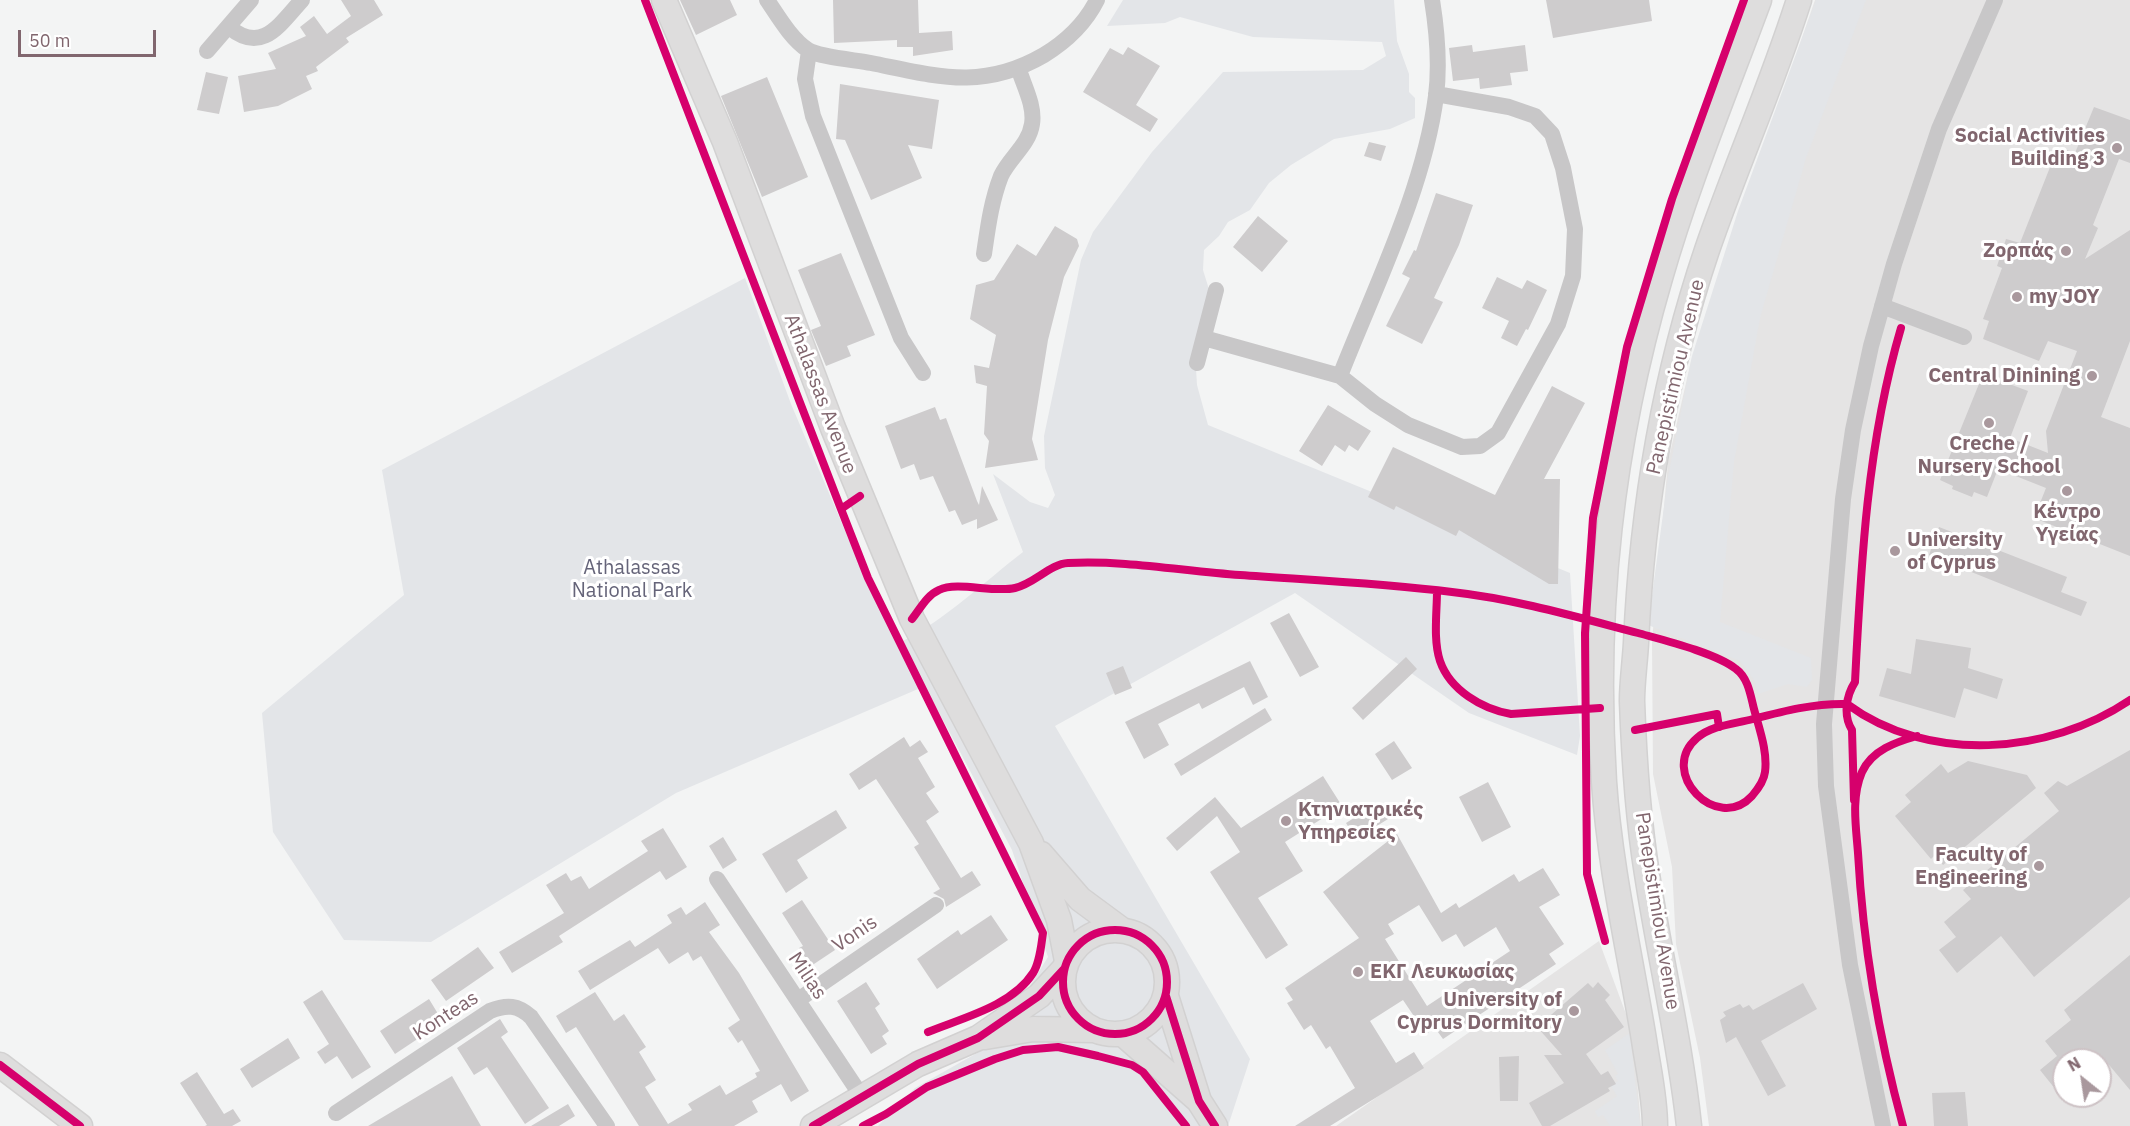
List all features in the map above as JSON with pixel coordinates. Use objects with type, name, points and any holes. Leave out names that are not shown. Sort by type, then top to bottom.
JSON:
[{"type":"main road","name":"Athalassas Avenue","points":[[664,0],[725,142],[833,429],[912,619],[1031,843],[1059,920],[1066,965]]},
{"type":"main road","name":"Panepistimiou Avenue","points":[[1655,1126],[1633,975],[1612,856],[1604,785],[1600,629],[1609,520],[1628,404],[1660,278],[1759,0]]},
{"type":"main road","name":"Panepistimiou Avenue","points":[[1689,1126],[1682,1063],[1647,876],[1639,811],[1632,700],[1644,529],[1657,438],[1677,356],[1707,252],[1778,65],[1800,0]]},
{"type":"main road","name":"Athalassas Avenue","points":[[1031,843],[1080,898],[1122,930]]},
{"type":"main road","points":[[813,1126],[918,1064],[978,1038],[1038,996],[1066,965],[1085,939],[1103,932],[1122,930],[1146,940],[1159,954],[1166,971],[1166,996],[1199,1101],[1215,1126]]},
{"type":"main road","points":[[1066,965],[1065,998],[1071,1011],[1093,1030]]},
{"type":"main road","points":[[978,1038],[1033,1029],[1093,1030],[1113,1035],[1123,1034],[1150,1021],[1160,1010],[1166,996]]},
{"type":"main road","points":[[1123,1034],[1199,1101]]},
{"type":"main road","points":[[0,1065],[80,1126]]},
{"type":"street","points":[[207,51],[251,0]]},
{"type":"street","points":[[230,27],[242,38],[251,40],[267,36],[302,0]]},
{"type":"street","points":[[768,0],[779,18],[809,51],[938,76],[971,79],[1019,70],[1065,42],[1091,13],[1097,0]]},
{"type":"street","points":[[1340,376],[1411,196],[1428,141],[1436,94],[1437,34],[1432,0]]},
{"type":"street","points":[[1883,1126],[1850,965],[1826,786],[1824,724],[1843,499],[1853,430],[1882,306],[1940,129],[1995,0]]},
{"type":"street","points":[[809,51],[805,79],[813,116],[901,338],[923,374]]},
{"type":"street","points":[[984,254],[990,207],[1002,174],[1027,138],[1032,124],[1030,103],[1019,70]]},
{"type":"street","points":[[1204,338],[1340,376],[1375,404],[1408,424],[1462,447],[1480,446],[1498,433],[1558,324],[1573,276],[1575,229],[1563,168],[1552,134],[1534,116],[1509,106],[1436,94]]},
{"type":"street","points":[[1197,363],[1216,290]]},
{"type":"street","points":[[1882,306],[1964,337]]},
{"type":"street","name":"Milias","points":[[717,879],[862,1097]]},
{"type":"street","name":"Vonis","points":[[798,1000],[936,905]]},
{"type":"street","name":"Konteas","points":[[336,1113],[490,1011],[503,1005],[520,1008],[531,1017],[607,1126]]},
{"type":"shaded area","name":"University of Cyprus","points":[[1815,0],[2130,0],[2130,1126],[1709,1126],[1700,1058],[1676,944],[1672,867],[1653,774],[1652,641],[1668,462],[1691,361]]},
{"type":"shaded area","points":[[1599,941],[1633,1033],[1641,1126],[1336,1126]]},
{"type":"green space","name":"Athalassas National Park","points":[[1123,0],[1394,0],[1397,41],[1409,74],[1409,92],[1415,98],[1415,118],[1390,129],[1334,139],[1291,165],[1269,183],[1250,210],[1228,222],[1219,236],[1204,250],[1203,270],[1212,299],[1195,352],[1197,385],[1208,425],[1570,573],[1580,736],[1577,755],[1469,713],[1295,593],[1055,726],[1250,1059],[1228,1126],[878,1126],[915,1088],[993,1044],[1048,957],[1012,850],[925,686],[676,793],[431,942],[344,940],[273,832],[262,713],[404,595],[382,470],[745,278],[791,404],[849,540],[901,642],[949,612],[1023,552],[993,474],[1030,502],[1048,508],[1055,495],[1045,468],[1044,436],[1081,260],[1093,232],[1152,152],[1223,72],[1363,70],[1386,56],[1382,42],[1253,37],[1180,17],[1165,23],[1107,26]]},
{"type":"green space","points":[[1816,0],[1866,0],[1806,158],[1760,318],[1734,462],[1720,622],[1811,658],[1812,680],[1807,687],[1788,684],[1758,694],[1754,680],[1740,661],[1648,625],[1668,477],[1692,356],[1738,211]]},
{"type":"green space","points":[[1630,1033],[1640,1126],[1610,1126],[1603,1115],[1598,1117],[1595,1111],[1617,1096],[1611,1086],[1618,1081],[1615,1076],[1618,1074],[1605,1050]]},
{"type":"building","points":[[341,0],[374,0],[383,15],[346,38],[349,42],[316,67],[318,71],[306,76],[312,89],[278,106],[244,112],[238,76],[276,69],[268,53],[306,36],[300,27],[314,16],[327,34],[351,16]]},
{"type":"building","points":[[680,0],[730,0],[737,15],[696,35]]},
{"type":"building","points":[[833,0],[918,0],[919,33],[952,31],[953,50],[913,56],[913,47],[897,47],[897,40],[834,43]]},
{"type":"building","points":[[1546,0],[1649,0],[1652,21],[1553,38]]},
{"type":"building","points":[[1472,45],[1473,52],[1525,45],[1528,71],[1510,73],[1512,85],[1480,89],[1479,78],[1453,81],[1449,48]]},
{"type":"building","points":[[1128,47],[1160,66],[1136,105],[1158,119],[1150,132],[1083,92],[1110,48],[1123,55]]},
{"type":"building","points":[[206,72],[228,77],[219,114],[197,110]]},
{"type":"building","points":[[767,77],[808,177],[762,197],[721,96]]},
{"type":"building","points":[[840,84],[939,100],[932,149],[908,145],[922,178],[871,200],[845,140],[836,139]]},
{"type":"building","points":[[2094,107],[2130,120],[2130,163],[2119,159],[2093,225],[2098,228],[2085,259],[2130,230],[2130,341],[2101,417],[2130,428],[2130,556],[2034,518],[2046,488],[1998,469],[1987,497],[1974,492],[1972,497],[1952,489],[1953,486],[1940,480],[1983,374],[2028,391],[2010,438],[2048,453],[2046,431],[2077,351],[2048,341],[2039,361],[1983,339],[1989,321],[1983,319],[2002,268],[1997,266],[2006,239],[2020,243],[2058,147],[2075,153]]},
{"type":"building","points":[[1369,142],[1386,146],[1381,161],[1364,156]]},
{"type":"building","points":[[1436,193],[1473,205],[1459,245],[1434,298],[1443,302],[1422,344],[1386,326],[1410,278],[1402,274],[1414,250],[1416,251]]},
{"type":"building","points":[[1258,216],[1288,241],[1262,272],[1233,247]]},
{"type":"building","points":[[1055,226],[1077,239],[1079,246],[1064,277],[1048,340],[1032,439],[1038,460],[985,468],[989,441],[984,434],[987,386],[976,383],[974,365],[989,368],[996,335],[970,319],[976,285],[994,280],[1017,244],[1036,256]]},
{"type":"building","points":[[841,253],[875,335],[847,346],[851,356],[826,366],[811,330],[821,326],[798,270]]},
{"type":"building","points":[[1497,277],[1522,289],[1527,280],[1547,290],[1528,330],[1526,329],[1517,346],[1501,338],[1509,321],[1482,308]]},
{"type":"building","points":[[1552,386],[1585,403],[1544,479],[1560,479],[1558,584],[1549,584],[1459,530],[1456,536],[1396,506],[1394,510],[1368,497],[1393,447],[1495,495]]},
{"type":"building","points":[[1328,405],[1371,431],[1358,451],[1349,445],[1345,452],[1335,445],[1322,466],[1299,451]]},
{"type":"building","points":[[935,407],[940,420],[946,418],[979,505],[982,486],[998,520],[977,529],[977,519],[962,525],[955,510],[949,512],[933,476],[920,480],[914,464],[901,469],[885,426]]},
{"type":"building","points":[[1939,527],[2067,577],[2061,592],[2087,602],[2081,616],[1929,555]]},
{"type":"building","points":[[1289,613],[1319,667],[1300,677],[1270,623]]},
{"type":"building","points":[[1916,639],[1971,648],[1968,668],[2003,679],[1997,699],[1964,688],[1955,718],[1879,696],[1887,668],[1911,674]]},
{"type":"building","points":[[1406,657],[1417,669],[1363,720],[1352,708]]},
{"type":"building","points":[[1250,661],[1268,697],[1253,705],[1244,687],[1202,709],[1199,703],[1158,724],[1169,745],[1144,759],[1125,722]]},
{"type":"building","points":[[1123,666],[1132,688],[1115,695],[1106,673]]},
{"type":"building","points":[[1265,708],[1272,720],[1181,776],[1174,764]]},
{"type":"building","points":[[904,737],[910,747],[920,740],[928,752],[918,758],[935,787],[926,793],[939,812],[926,821],[961,878],[972,871],[981,885],[946,907],[944,899],[933,893],[940,889],[914,847],[919,844],[876,779],[859,790],[849,774]]},
{"type":"building","points":[[1394,741],[1412,768],[1392,780],[1375,754]]},
{"type":"building","name":"Faculty of Engineering","points":[[2130,750],[2130,897],[2034,977],[2001,936],[1957,973],[1939,950],[1956,937],[1944,922],[1971,899],[1963,890],[2059,811],[2044,793],[2058,781],[2067,786]]},
{"type":"building","name":"Faculty of Engineering","points":[[1968,761],[2027,775],[2036,788],[1943,865],[1935,855],[1931,859],[1895,816],[1911,802],[1905,795],[1941,764],[1948,773]]},
{"type":"building","points":[[1323,776],[1342,806],[1285,842],[1303,871],[1258,898],[1288,945],[1266,959],[1210,872],[1240,852],[1217,816],[1177,851],[1166,838],[1215,797],[1241,828]]},
{"type":"building","points":[[1488,782],[1511,827],[1482,842],[1459,797]]},
{"type":"building","points":[[1378,803],[1388,819],[1356,839],[1346,823]]},
{"type":"building","points":[[836,810],[847,828],[797,860],[808,878],[786,893],[762,854]]},
{"type":"building","points":[[663,828],[687,867],[666,880],[660,871],[559,936],[563,942],[512,973],[499,952],[564,913],[546,885],[566,873],[571,881],[581,876],[589,889],[648,851],[641,841]]},
{"type":"building","points":[[1397,834],[1441,913],[1456,903],[1459,908],[1514,874],[1519,882],[1543,868],[1560,895],[1539,907],[1564,944],[1549,954],[1556,964],[1443,1039],[1435,1028],[1426,1034],[1403,1000],[1370,1021],[1396,1063],[1414,1052],[1424,1068],[1330,1126],[1295,1126],[1355,1088],[1330,1046],[1326,1049],[1311,1025],[1304,1030],[1287,1003],[1293,1000],[1285,988],[1359,938],[1323,892]],"holes":[[[1419,905],[1442,942],[1456,934],[1464,947],[1496,927],[1510,951],[1427,1006],[1385,939],[1394,934],[1388,924]]]},
{"type":"building","points":[[723,837],[737,860],[723,869],[709,846]]},
{"type":"building","points":[[802,900],[835,950],[811,966],[799,948],[803,946],[782,913]]},
{"type":"building","points":[[705,902],[720,925],[709,932],[739,973],[809,1091],[791,1102],[781,1084],[752,1101],[758,1112],[734,1126],[639,1126],[576,1027],[566,1033],[556,1016],[595,992],[614,1021],[624,1014],[646,1047],[639,1052],[656,1080],[645,1087],[668,1124],[692,1110],[688,1104],[720,1085],[726,1095],[757,1077],[755,1073],[760,1071],[742,1040],[738,1043],[728,1028],[740,1020],[701,956],[693,961],[688,952],[669,964],[658,948],[590,990],[578,971],[630,940],[635,947],[672,923],[667,915],[681,907],[686,915]]},
{"type":"building","points":[[991,915],[1008,940],[937,989],[917,959],[958,930],[961,935]]},
{"type":"building","points":[[478,947],[494,968],[446,1001],[431,980]]},
{"type":"building","points":[[2130,955],[2130,1090],[2112,1068],[2112,1048],[2052,1050],[2045,1041],[2071,1020],[2064,1010]]},
{"type":"building","points":[[866,982],[880,1004],[875,1008],[889,1031],[882,1036],[887,1044],[871,1054],[837,1001]]},
{"type":"building","points":[[1598,982],[1610,995],[1605,1000],[1624,1027],[1586,1054],[1601,1075],[1608,1071],[1616,1084],[1608,1088],[1610,1091],[1550,1126],[1542,1126],[1529,1103],[1564,1083],[1544,1055],[1562,1055],[1537,1027],[1588,983],[1593,988]]},
{"type":"building","points":[[1803,983],[1817,1009],[1761,1041],[1786,1086],[1768,1096],[1736,1037],[1726,1043],[1720,1020],[1726,1016],[1723,1012],[1740,1004],[1743,1008],[1749,1005],[1753,1010]]},
{"type":"building","points":[[322,990],[371,1067],[352,1079],[337,1056],[325,1064],[317,1052],[329,1044],[303,1002]]},
{"type":"building","points":[[429,999],[443,1022],[395,1054],[380,1031]]},
{"type":"building","points":[[500,1019],[508,1032],[501,1037],[549,1108],[525,1124],[487,1067],[474,1075],[457,1048]]},
{"type":"building","points":[[288,1038],[300,1058],[252,1088],[240,1069]]},
{"type":"building","name":"University of Cyprus Dormitory","points":[[1519,1056],[1518,1101],[1500,1101],[1499,1057]]},
{"type":"building","points":[[2052,1060],[2052,1085],[2040,1070]]},
{"type":"building","points":[[197,1072],[224,1114],[233,1109],[241,1121],[232,1126],[205,1126],[207,1125],[180,1083]]},
{"type":"building","points":[[452,1076],[481,1126],[368,1126]]},
{"type":"building","points":[[1965,1092],[1968,1126],[1934,1126],[1932,1093]]},
{"type":"building","points":[[568,1104],[575,1116],[559,1126],[531,1126]]},
{"type":"cycle path","points":[[645,0],[841,509]]},
{"type":"cycle path","points":[[1605,941],[1587,874],[1585,633],[1593,518],[1627,347],[1672,199],[1744,0]]},
{"type":"cycle path","points":[[1854,800],[1852,730],[1847,719],[1847,706],[1849,693],[1855,682],[1863,548],[1873,459],[1880,415],[1901,328]]},
{"type":"cycle path","points":[[860,496],[841,509],[868,578],[1043,933],[1040,954],[1033,973],[1013,994],[985,1010],[928,1032]]},
{"type":"cycle path","points":[[912,619],[931,595],[939,590],[955,587],[1015,588],[1029,583],[1061,564],[1089,562],[1426,589],[1476,595],[1546,609],[1689,648],[1727,663],[1740,672],[1749,690],[1755,713],[1757,721],[1762,738],[1766,764],[1762,782],[1752,796],[1738,806],[1723,808],[1709,803],[1696,794],[1688,781],[1684,767],[1686,752],[1697,738],[1716,728],[1746,721],[1753,719],[1765,716],[1788,710],[1847,704]]},
{"type":"cycle path","points":[[1437,591],[1436,635],[1440,661],[1451,681],[1468,696],[1489,708],[1511,714],[1600,708]]},
{"type":"cycle path","points":[[1847,704],[1879,723],[1914,736],[1951,744],[1988,745],[2026,741],[2063,732],[2098,718],[2130,700]]},
{"type":"cycle path","points":[[1635,730],[1717,714],[1719,727]]},
{"type":"cycle path","points":[[1903,1126],[1873,991],[1860,887],[1855,802],[1856,792],[1866,764],[1885,748],[1917,736]]},
{"type":"cycle path","points":[[1115,930],[1135,934],[1152,945],[1163,962],[1167,982],[1163,1002],[1152,1019],[1135,1030],[1115,1034],[1095,1030],[1078,1019],[1067,1002],[1063,982],[1067,962],[1078,945],[1095,934],[1115,930]]},
{"type":"cycle path","points":[[813,1126],[918,1064],[978,1038],[1039,996],[1064,969]]},
{"type":"cycle path","points":[[1166,996],[1199,1101],[1215,1126]]},
{"type":"cycle path","points":[[863,1126],[927,1087],[995,1059],[1023,1050],[1058,1047],[1132,1065],[1143,1072],[1186,1126]]},
{"type":"cycle path","points":[[0,1065],[80,1126]]},
{"type":"place","name":"Social Activities Building 3","points":[[2117,148]]},
{"type":"place","name":"Ζορπάς","points":[[2066,251]]},
{"type":"place","name":"my JOY","points":[[2017,297]]},
{"type":"place","name":"Central Dinining","points":[[2092,376]]},
{"type":"place","name":"Creche / Nursery School","points":[[1989,423]]},
{"type":"place","name":"Κέντρο Υγείας","points":[[2067,491]]},
{"type":"place","name":"University of Cyprus","points":[[1895,551]]},
{"type":"place","name":"Κτηνιατρικές Υπηρεσίες","points":[[1286,821]]},
{"type":"place","name":"Faculty of Engineering","points":[[2039,866]]},
{"type":"place","name":"ΕΚΓ Λευκωσίας","points":[[1358,972]]},
{"type":"place","name":"University of Cyprus Dormitory","points":[[1574,1011]]}]
